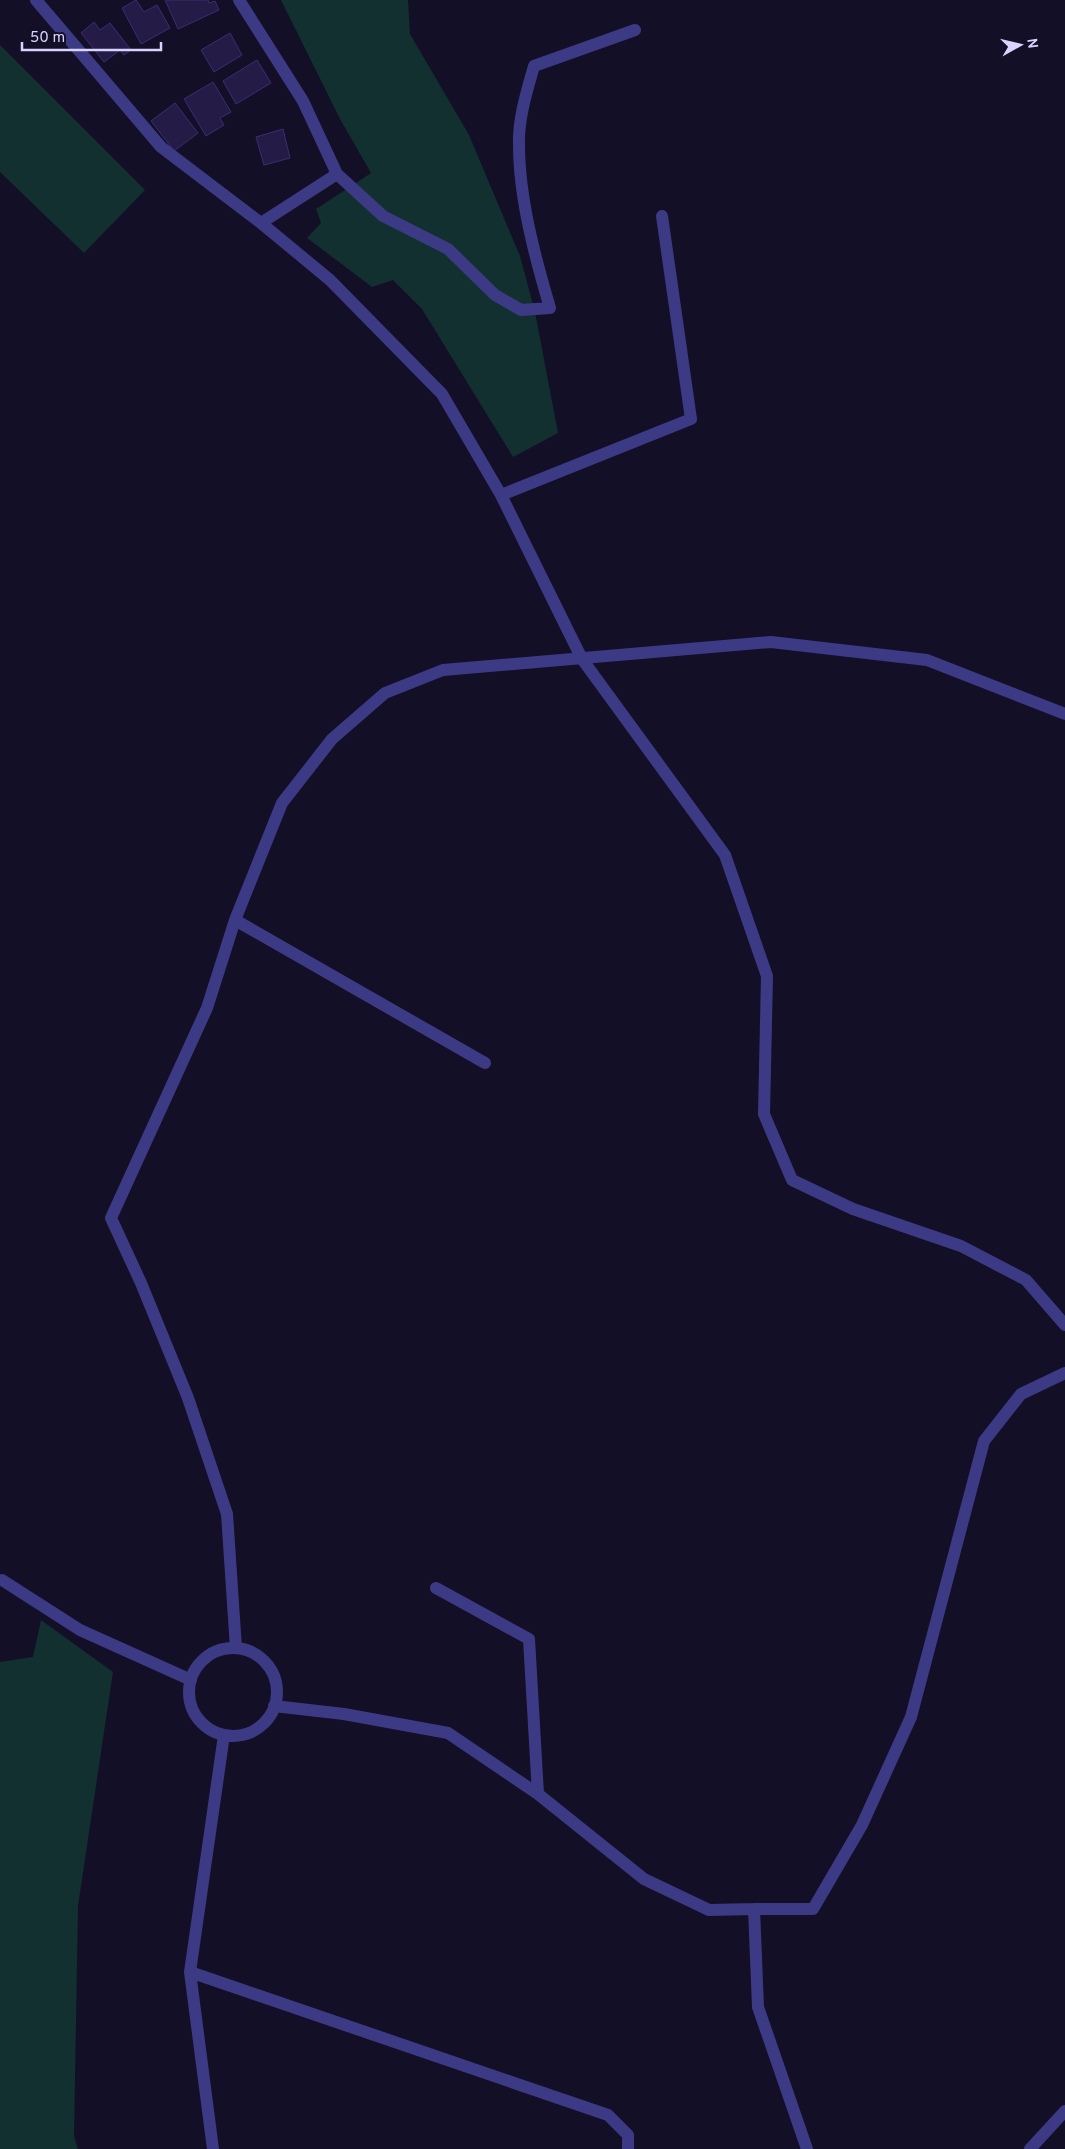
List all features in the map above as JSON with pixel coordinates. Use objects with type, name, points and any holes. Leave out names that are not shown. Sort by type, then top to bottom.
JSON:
[{"type":"street","points":[[36,0],[160,147],[261,223],[330,280],[442,394],[501,495],[582,659],[725,855],[767,976],[764,1114],[792,1180],[853,1209],[961,1246],[1026,1280],[1065,1326]]},
{"type":"street","points":[[238,0],[303,101],[337,174],[383,216],[448,249],[495,295],[521,310],[550,308],[537,265],[527,216],[519,145],[524,104],[534,66],[635,30]]},
{"type":"street","points":[[261,223],[337,174]]},
{"type":"street","points":[[501,495],[691,419],[662,216]]},
{"type":"street","points":[[236,1648],[227,1514],[188,1398],[141,1283],[111,1218],[207,1008],[235,920],[282,803],[332,739],[385,693],[443,670],[771,642],[927,660],[1065,714]]},
{"type":"street","points":[[235,920],[485,1063]]},
{"type":"street","points":[[274,1706],[344,1714],[448,1733],[538,1794],[644,1879],[709,1910],[812,1909],[862,1826],[911,1717],[984,1441],[1021,1394],[1065,1373]]},
{"type":"street","points":[[2,1580],[80,1630],[191,1680]]},
{"type":"street","points":[[436,1588],[529,1639],[538,1794]]},
{"type":"street","points":[[236,1648],[249,1651],[261,1658],[270,1668],[275,1680],[276,1693],[274,1706],[269,1717],[260,1726],[237,1736],[224,1735],[211,1730],[199,1720],[192,1708],[189,1694],[191,1680],[197,1666],[208,1655],[222,1649],[236,1648]]},
{"type":"street","points":[[213,2149],[190,1972],[224,1735]]},
{"type":"street","points":[[754,1910],[758,2007],[807,2149]]},
{"type":"street","points":[[190,1972],[608,2115],[628,2135],[628,2149]]},
{"type":"street","points":[[1030,2149],[1065,2111]]},
{"type":"green space","points":[[281,0],[408,0],[410,34],[469,135],[520,256],[535,312],[558,433],[513,457],[422,309],[393,280],[372,287],[307,238],[321,223],[316,209],[371,173],[340,119]]},
{"type":"green space","points":[[0,45],[145,190],[84,253],[0,172]]},
{"type":"green space","points":[[41,1620],[113,1672],[78,1906],[74,2136],[78,2149],[0,2149],[0,1662],[33,1657]]},
{"type":"building","points":[[136,0],[144,12],[157,5],[170,28],[141,44],[122,8]]},
{"type":"building","points":[[165,0],[208,0],[209,3],[215,1],[219,10],[178,29]]},
{"type":"building","points":[[94,22],[100,30],[110,23],[131,50],[124,55],[120,50],[104,62],[81,33]]},
{"type":"building","points":[[230,33],[242,55],[214,72],[201,50]]},
{"type":"building","points":[[257,60],[271,83],[236,104],[223,81]]},
{"type":"building","points":[[213,82],[231,112],[220,118],[224,125],[206,136],[184,99]]},
{"type":"building","points":[[175,103],[198,133],[174,151],[151,121]]},
{"type":"building","points":[[283,129],[290,158],[264,165],[256,137]]}]
